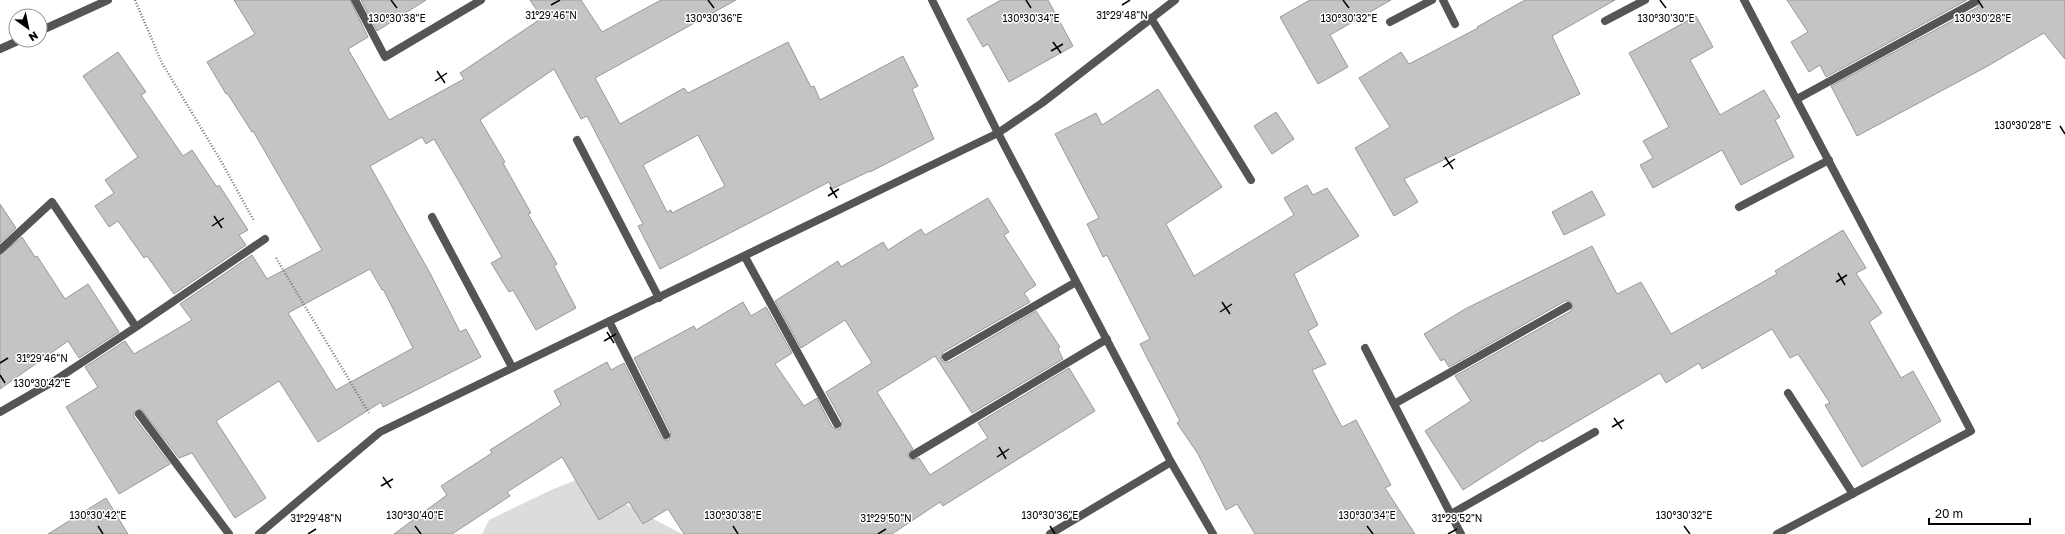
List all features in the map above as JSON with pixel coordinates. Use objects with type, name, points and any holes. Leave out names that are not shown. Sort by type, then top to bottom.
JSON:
[{"type":"street","points":[[48,27],[108,0]]},
{"type":"street","points":[[355,0],[385,56],[481,0]]},
{"type":"street","points":[[932,0],[998,133],[1076,282],[1171,462],[1213,534]]},
{"type":"street","points":[[262,533],[380,432],[512,367],[745,257],[998,133],[1042,103],[1175,0]]},
{"type":"street","points":[[1390,22],[1432,0]]},
{"type":"street","points":[[1443,0],[1455,24]]},
{"type":"street","points":[[1605,21],[1645,0]]},
{"type":"street","points":[[1744,0],[1971,431],[1777,534]]},
{"type":"street","points":[[1797,99],[1975,2]]},
{"type":"street","points":[[1151,18],[1251,180]]},
{"type":"street","points":[[578,140],[658,298]]},
{"type":"street","points":[[1739,207],[1829,160]]},
{"type":"street","points":[[0,250],[52,202],[136,327]]},
{"type":"street","points":[[432,217],[512,367]]},
{"type":"street","points":[[0,412],[54,381],[264,239]]},
{"type":"street","points":[[745,257],[837,424]]},
{"type":"street","points":[[946,356],[1076,282]]},
{"type":"street","points":[[1394,404],[1568,306]]},
{"type":"street","points":[[609,321],[666,435]]},
{"type":"street","points":[[913,454],[1106,339]]},
{"type":"street","points":[[1365,348],[1461,534]]},
{"type":"street","points":[[1788,393],[1853,494]]},
{"type":"street","points":[[139,414],[229,534]]},
{"type":"street","points":[[1451,514],[1595,432]]},
{"type":"street","points":[[1050,534],[1171,462]]},
{"type":"shaded area","points":[[591,474],[610,496],[682,534],[482,534],[489,520],[551,490]]},
{"type":"building","points":[[234,0],[350,0],[368,37],[348,49],[389,120],[464,79],[460,73],[542,18],[530,0],[581,0],[602,32],[661,0],[736,0],[595,78],[620,124],[684,88],[688,93],[788,42],[811,87],[814,86],[820,100],[903,56],[918,86],[912,89],[934,139],[870,172],[832,189],[829,182],[660,269],[638,226],[643,224],[587,116],[581,119],[554,69],[480,120],[505,162],[503,163],[531,213],[528,214],[557,264],[554,266],[576,308],[536,330],[513,290],[509,292],[491,263],[502,257],[434,139],[426,144],[422,137],[370,166],[431,275],[460,332],[466,329],[481,357],[383,407],[381,402],[318,442],[279,381],[216,421],[266,498],[235,518],[192,453],[179,458],[141,409],[134,412],[134,417],[170,464],[119,494],[66,407],[98,387],[85,367],[125,341],[134,354],[192,320],[180,304],[252,255],[267,279],[322,250],[253,131],[252,132],[227,93],[226,94],[207,62],[255,34]],"holes":[[[698,135],[725,186],[672,213],[671,210],[667,212],[643,165]],[[370,269],[382,290],[383,289],[413,348],[336,390],[288,313]]]},
{"type":"building","points":[[361,0],[426,0],[377,31]]},
{"type":"building","points":[[1001,0],[1048,0],[1073,46],[1009,82],[988,44],[983,47],[967,19]]},
{"type":"building","points":[[1310,0],[1391,0],[1330,35],[1348,67],[1318,84],[1280,17]]},
{"type":"building","points":[[1525,0],[1615,0],[1552,36],[1580,94],[1404,179],[1418,202],[1394,216],[1355,148],[1390,127],[1359,78],[1401,52],[1409,64],[1478,28],[1477,27]]},
{"type":"building","points":[[1787,0],[1967,0],[1826,77],[1820,65],[1809,72],[1791,42],[1808,32]]},
{"type":"building","points":[[1980,0],[2065,0],[2065,59],[2044,33],[1986,67],[1857,136],[1831,86],[1978,7]]},
{"type":"building","points":[[1696,16],[1713,47],[1690,60],[1720,115],[1764,90],[1780,117],[1775,120],[1794,157],[1741,185],[1722,150],[1653,188],[1640,165],[1653,158],[1643,141],[1669,127],[1629,53]]},
{"type":"building","points":[[118,52],[146,92],[141,95],[183,156],[192,150],[217,187],[219,185],[248,230],[239,235],[246,245],[174,294],[147,256],[144,258],[118,221],[109,227],[95,206],[114,193],[105,180],[138,157],[83,76]]},
{"type":"building","points":[[1158,89],[1222,187],[1166,224],[1194,276],[1294,215],[1284,198],[1307,185],[1313,195],[1327,188],[1359,236],[1294,274],[1318,325],[1308,331],[1326,364],[1312,370],[1342,427],[1356,420],[1391,485],[1385,488],[1415,534],[1255,534],[1237,504],[1226,510],[1198,454],[1177,423],[1180,421],[1140,344],[1150,339],[1107,255],[1103,257],[1087,224],[1099,218],[1055,134],[1096,113],[1102,125]]},
{"type":"building","points":[[1276,112],[1294,139],[1272,154],[1254,126]]},
{"type":"building","points":[[1592,191],[1605,215],[1564,235],[1552,212]]},
{"type":"building","points":[[988,198],[1009,232],[1004,235],[1036,285],[1024,293],[1030,302],[943,352],[941,359],[944,362],[949,362],[1036,311],[1060,347],[1058,349],[1063,359],[972,413],[935,356],[877,392],[913,449],[908,453],[908,457],[913,460],[919,458],[930,475],[988,438],[978,423],[1069,368],[1095,411],[943,506],[940,502],[892,534],[684,534],[668,509],[643,524],[629,502],[599,520],[562,457],[507,492],[510,496],[452,534],[394,534],[447,495],[441,486],[492,453],[490,450],[561,405],[554,391],[607,362],[611,370],[624,363],[661,437],[665,440],[669,440],[671,433],[634,358],[694,326],[696,330],[743,302],[751,316],[766,307],[792,353],[775,364],[804,406],[817,398],[832,427],[840,429],[842,421],[826,392],[872,363],[845,320],[801,348],[775,301],[838,261],[841,267],[883,242],[888,250],[921,229],[925,235]]},
{"type":"building","points":[[0,204],[16,228],[0,243]]},
{"type":"building","points":[[1843,230],[1866,268],[1856,273],[1882,313],[1869,322],[1901,378],[1913,371],[1941,421],[1862,467],[1825,405],[1830,403],[1798,354],[1790,358],[1772,329],[1702,369],[1699,363],[1666,383],[1660,373],[1542,442],[1541,440],[1463,490],[1425,431],[1471,401],[1455,376],[1571,311],[1573,306],[1570,301],[1565,301],[1449,367],[1444,359],[1441,361],[1424,334],[1465,309],[1592,246],[1617,294],[1641,282],[1671,334],[1777,274],[1775,271]]},
{"type":"building","points":[[22,237],[35,257],[37,256],[65,299],[88,284],[119,332],[79,358],[68,341],[0,389],[0,255]]},
{"type":"building","points":[[106,498],[128,534],[48,534]]}]
